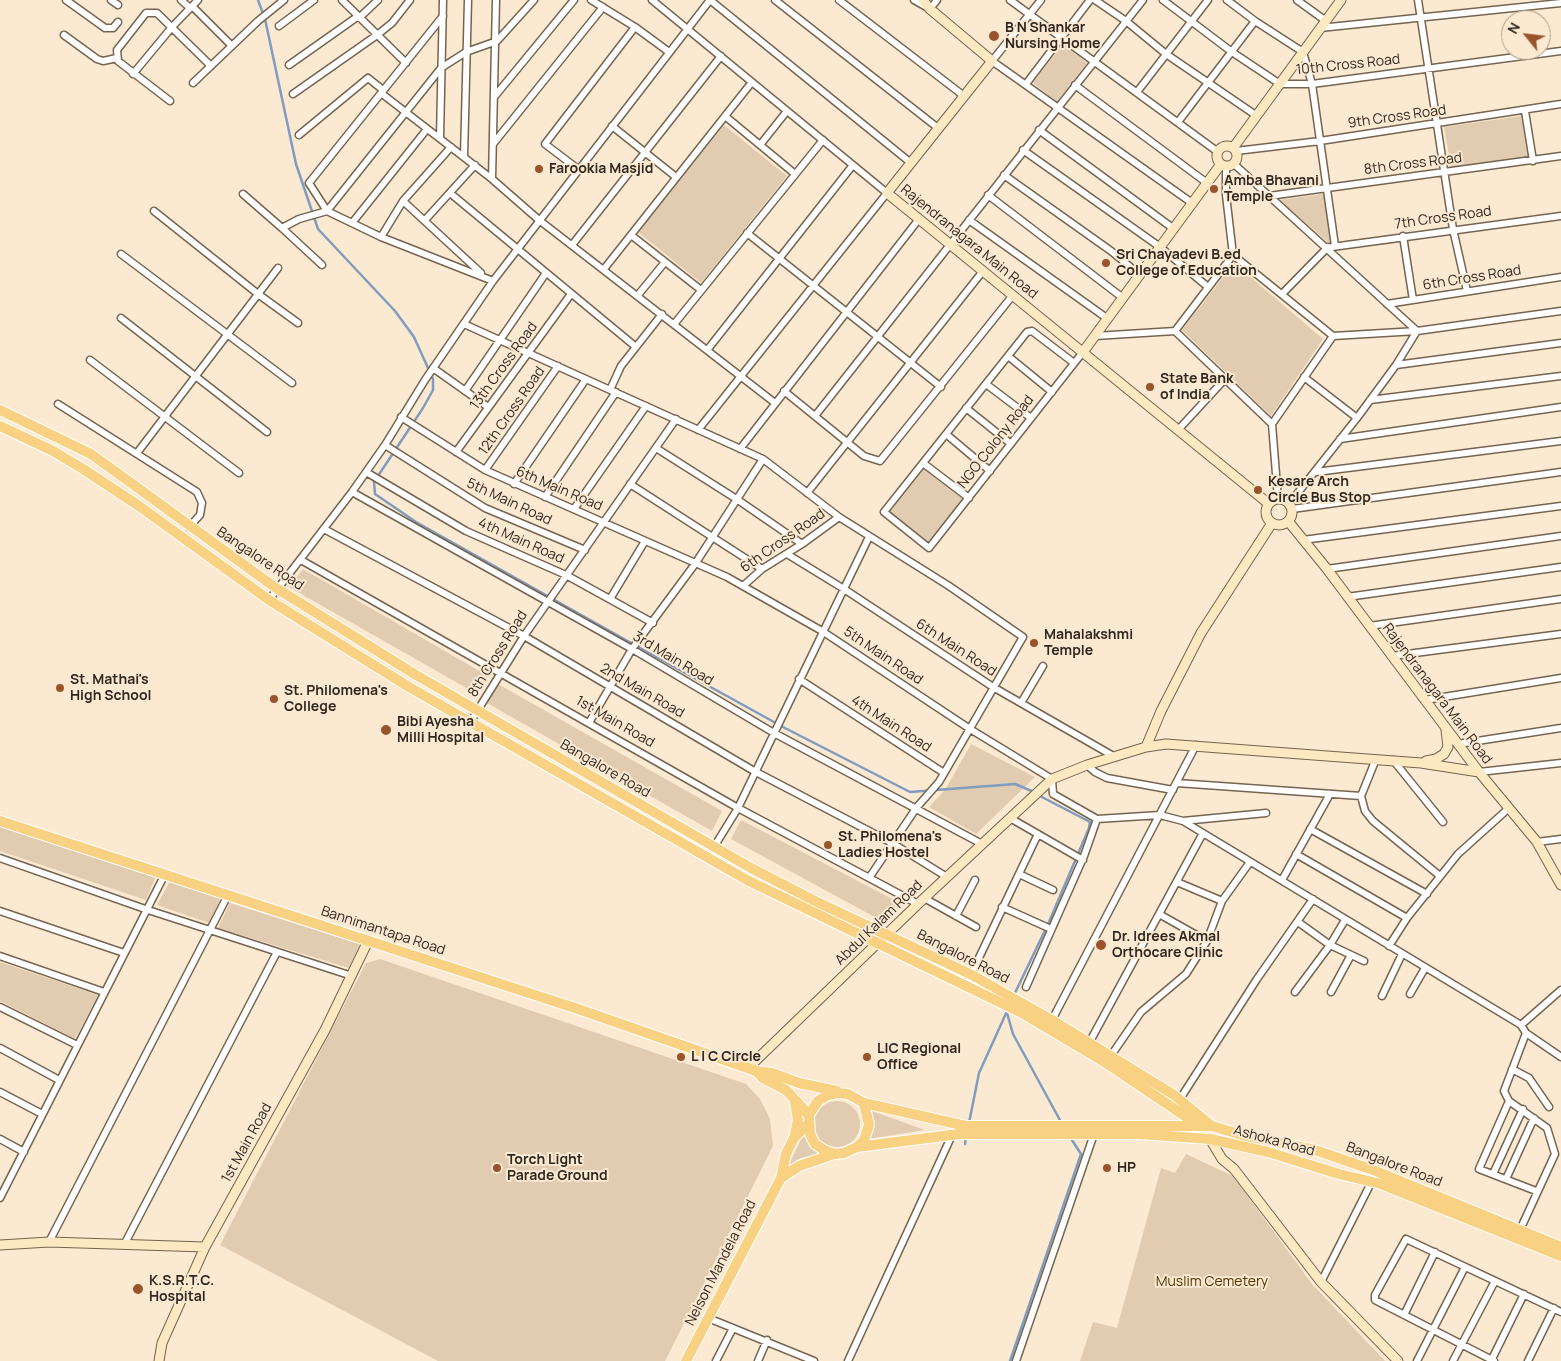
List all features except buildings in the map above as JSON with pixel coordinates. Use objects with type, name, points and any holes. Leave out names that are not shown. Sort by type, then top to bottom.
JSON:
[{"type":"main road","name":"Bangalore Road","points":[[0,410],[91,454],[276,588],[477,711],[714,847],[807,897],[972,975],[1002,997],[1180,1099],[1212,1126]]},
{"type":"main road","name":"Bangalore Road","points":[[0,426],[53,451],[83,469],[269,600],[410,687],[739,875],[877,944],[966,985],[1002,997]]},
{"type":"main road","name":"Bannimantapa Road","points":[[0,821],[623,1024],[752,1070]]},
{"type":"main road","name":"Bangalore Road","points":[[1023,1009],[1052,1020],[1087,1047]]},
{"type":"main road","name":"Bangalore Road","points":[[1109,1059],[1197,1124]]},
{"type":"main road","points":[[752,1070],[772,1072],[799,1083],[848,1094],[864,1103],[968,1130]]},
{"type":"main road","points":[[752,1070],[794,1097],[809,1120]]},
{"type":"main road","points":[[834,1154],[816,1144],[810,1134],[809,1120],[814,1106],[828,1095],[848,1094]]},
{"type":"main road","points":[[794,1097],[798,1112],[794,1138]]},
{"type":"main road","points":[[858,1147],[864,1140],[869,1125],[864,1103]]},
{"type":"main road","name":"Nelson Mandela Road","points":[[686,1361],[780,1178],[786,1154],[794,1138],[809,1120]]},
{"type":"main road","name":"Bangalore Road","points":[[1066,1130],[1197,1124],[1314,1150],[1367,1168],[1561,1247]]},
{"type":"main road","points":[[780,1178],[799,1166],[834,1154],[844,1154],[858,1147],[952,1135],[968,1130]]},
{"type":"main road","name":"Ashoka Road","points":[[968,1130],[1066,1130],[1094,1134],[1140,1134],[1210,1139],[1268,1152],[1339,1174],[1372,1181],[1437,1204],[1561,1256]]},
{"type":"street","points":[[66,0],[105,28],[113,28],[118,22]]},
{"type":"street","points":[[111,0],[118,5]]},
{"type":"street","points":[[181,0],[232,46]]},
{"type":"street","points":[[133,74],[172,27],[198,0]]},
{"type":"street","points":[[193,83],[258,21],[284,0]]},
{"type":"street","points":[[279,26],[314,0]]},
{"type":"street","points":[[289,65],[358,18],[378,0]]},
{"type":"street","points":[[293,94],[392,23],[410,0]]},
{"type":"street","points":[[440,138],[443,0]]},
{"type":"street","points":[[464,157],[468,0]]},
{"type":"street","points":[[492,179],[497,41],[496,0]]},
{"type":"street","points":[[282,228],[304,217],[327,211],[441,68],[466,52],[497,41],[534,0]]},
{"type":"street","points":[[495,96],[574,0]]},
{"type":"street","points":[[591,0],[635,26],[669,52]]},
{"type":"street","name":"Rajendranagara Main Road","points":[[653,0],[1269,504]]},
{"type":"street","points":[[269,600],[276,588],[301,560],[387,446],[425,380],[493,280],[710,0],[911,163]]},
{"type":"street","points":[[775,0],[938,128]]},
{"type":"street","points":[[839,0],[964,96]]},
{"type":"street","points":[[914,0],[930,9],[992,61],[1192,203]]},
{"type":"street","points":[[923,0],[930,9]]},
{"type":"street","points":[[930,9],[937,0]]},
{"type":"street","points":[[1010,0],[1218,152]]},
{"type":"street","points":[[698,430],[1041,0]]},
{"type":"street","points":[[1026,84],[1090,0]]},
{"type":"street","points":[[1095,0],[1126,21],[1166,54],[1256,116]]},
{"type":"street","points":[[815,416],[1143,0]]},
{"type":"street","name":"10th Cross Road","points":[[1163,0],[1232,52],[1280,84],[1312,84],[1561,51]]},
{"type":"street","points":[[1137,92],[1208,0]]},
{"type":"street","points":[[1227,0],[1255,22],[1303,52],[1312,84],[1331,247]]},
{"type":"street","points":[[1297,0],[1323,24],[1421,19],[1561,3]]},
{"type":"street","points":[[1083,352],[1207,183],[1227,165],[1237,159],[1235,150],[1256,116],[1341,0]]},
{"type":"street","points":[[1418,0],[1439,124],[1453,229],[1467,291]]},
{"type":"street","points":[[347,2],[358,18],[406,63]]},
{"type":"street","points":[[493,144],[604,8]]},
{"type":"street","points":[[170,101],[133,74],[117,58],[117,50],[146,13],[157,13],[211,66]]},
{"type":"street","points":[[443,16],[309,183],[327,211],[381,237],[493,280]]},
{"type":"street","points":[[1178,122],[1255,22]]},
{"type":"street","points":[[578,170],[545,144],[635,26]]},
{"type":"street","points":[[64,35],[97,59],[102,61],[117,58]]},
{"type":"street","points":[[572,245],[721,56]]},
{"type":"street","points":[[298,134],[368,78],[405,112],[475,165],[539,220],[742,375],[775,403]]},
{"type":"street","points":[[604,269],[752,82]]},
{"type":"street","points":[[1075,85],[1207,183]]},
{"type":"street","name":"9th Cross Road","points":[[1235,150],[1320,141],[1561,104]]},
{"type":"street","points":[[760,145],[787,111]]},
{"type":"street","points":[[1525,111],[1534,161]]},
{"type":"street","points":[[725,116],[795,174]]},
{"type":"street","points":[[612,126],[676,177]]},
{"type":"street","points":[[352,223],[427,129]]},
{"type":"street","points":[[1039,130],[1174,229]]},
{"type":"street","points":[[674,323],[823,140]]},
{"type":"street","points":[[1235,150],[1226,146],[1218,152],[1217,158],[1269,196],[1331,247],[1387,304],[1417,331]]},
{"type":"street","points":[[381,237],[402,201],[452,147]]},
{"type":"street","points":[[1023,150],[1160,247],[1208,287]]},
{"type":"street","name":"8th Cross Road","points":[[1269,196],[1561,156]]},
{"type":"street","points":[[425,220],[475,165]]},
{"type":"street","points":[[708,349],[853,165]]},
{"type":"street","points":[[1227,165],[1226,195],[1234,254],[1333,336],[1417,331],[1561,311]]},
{"type":"street","points":[[1004,174],[1111,251],[1140,275]]},
{"type":"street","points":[[450,193],[636,347]]},
{"type":"street","points":[[243,194],[322,266]]},
{"type":"street","points":[[988,195],[1123,298]]},
{"type":"street","points":[[402,201],[483,275]]},
{"type":"street","points":[[154,212],[298,323]]},
{"type":"street","name":"7th Cross Road","points":[[1331,247],[1453,229],[1561,216]]},
{"type":"street","points":[[740,449],[919,219]]},
{"type":"street","points":[[969,220],[1108,319]]},
{"type":"street","points":[[747,233],[941,387]]},
{"type":"street","points":[[631,235],[701,290]]},
{"type":"street","points":[[1403,236],[1413,300]]},
{"type":"street","points":[[1282,294],[1331,247]]},
{"type":"street","points":[[121,254],[292,383]]},
{"type":"street","points":[[1175,331],[1234,254]]},
{"type":"street","points":[[638,295],[665,262]]},
{"type":"street","points":[[138,453],[278,268]]},
{"type":"street","points":[[807,493],[983,271]]},
{"type":"street","points":[[465,390],[546,274]]},
{"type":"street","name":"6th Cross Road","points":[[1387,304],[1561,277]]},
{"type":"street","name":"13th Cross Road","points":[[456,452],[571,294]]},
{"type":"street","points":[[784,391],[864,456],[880,461],[1013,295]]},
{"type":"street","points":[[545,497],[613,391],[622,366],[662,314]]},
{"type":"street","points":[[121,318],[267,432]]},
{"type":"street","points":[[464,324],[762,459],[839,517],[949,586],[1023,637],[939,782],[917,807],[870,878]]},
{"type":"street","points":[[969,498],[923,463],[1027,332],[1031,330],[1074,363]]},
{"type":"street","points":[[1094,336],[1175,331],[1272,424]]},
{"type":"street","points":[[1278,499],[1269,504],[1267,516],[1272,523],[1280,525],[1288,521],[1290,507],[1396,365],[1417,331]]},
{"type":"street","points":[[1278,499],[1272,424],[1333,336]]},
{"type":"street","points":[[1396,365],[1561,343]]},
{"type":"street","name":"NGO Colony Road","points":[[923,463],[884,512],[929,548],[1083,352]]},
{"type":"street","points":[[1008,356],[1052,392]]},
{"type":"street","points":[[90,360],[239,474]]},
{"type":"street","name":"12th Cross Road","points":[[485,470],[558,366]]},
{"type":"street","points":[[433,368],[488,407]]},
{"type":"street","points":[[1370,400],[1561,376]]},
{"type":"street","points":[[1304,377],[1357,418]]},
{"type":"street","points":[[1178,430],[1225,378]]},
{"type":"street","points":[[514,484],[586,379]]},
{"type":"street","points":[[986,384],[1031,418]]},
{"type":"street","points":[[58,404],[197,492],[202,503],[200,516],[190,527]]},
{"type":"street","points":[[574,509],[646,406]]},
{"type":"street","points":[[1340,439],[1561,407]]},
{"type":"street","points":[[966,408],[1011,444]]},
{"type":"street","name":"6th Main Road","points":[[403,419],[485,470],[605,522],[695,564]]},
{"type":"street","points":[[566,575],[586,550],[676,419]]},
{"type":"street","points":[[946,434],[990,470]]},
{"type":"street","points":[[1316,472],[1561,441]]},
{"type":"street","name":"5th Main Road","points":[[387,446],[485,508],[586,550]]},
{"type":"street","points":[[656,448],[738,500],[802,544]]},
{"type":"street","points":[[588,723],[632,649],[695,564],[738,500],[762,459]]},
{"type":"street","points":[[1278,499],[1290,507],[1561,472]]},
{"type":"street","name":"4th Main Road","points":[[368,473],[466,531],[566,575],[653,623]]},
{"type":"street","points":[[630,484],[762,569]]},
{"type":"street","name":"3rd Main Road","points":[[352,492],[632,649],[774,733],[917,807],[982,844]]},
{"type":"street","points":[[1303,540],[1561,506]]},
{"type":"street","name":"6th Cross Road","points":[[742,586],[762,569],[802,544],[839,517]]},
{"type":"street","name":"Rajendranagara Main Road","points":[[1288,521],[1327,569],[1479,772],[1537,842],[1561,886]]},
{"type":"street","points":[[1146,747],[1161,711],[1201,634],[1272,523]]},
{"type":"street","name":"2nd Main Road","points":[[324,529],[524,636],[754,771],[893,843],[947,877]]},
{"type":"street","points":[[1327,569],[1561,536]]},
{"type":"street","points":[[714,847],[738,808],[754,771],[869,537]]},
{"type":"street","points":[[610,599],[645,541]]},
{"type":"street","name":"6th Main Road","points":[[787,554],[843,588],[993,687],[1115,757]]},
{"type":"street","name":"1st Main Road","points":[[301,560],[738,808],[870,878],[956,916],[976,927]]},
{"type":"street","name":"5th Main Road","points":[[695,564],[742,586],[822,631],[970,729],[1052,779]]},
{"type":"street","points":[[1347,597],[1561,567]]},
{"type":"street","name":"8th Cross Road","points":[[471,721],[524,636],[566,575]]},
{"type":"street","points":[[1369,626],[1561,600]]},
{"type":"street","points":[[1392,656],[1561,634]]},
{"type":"street","points":[[1022,703],[1043,666]]},
{"type":"street","points":[[1425,700],[1561,678]]},
{"type":"street","name":"4th Main Road","points":[[799,679],[944,773]]},
{"type":"street","points":[[1421,762],[1436,759],[1444,754],[1448,747],[1445,727]]},
{"type":"street","points":[[1458,744],[1561,728]]},
{"type":"street","points":[[1561,763],[1479,772],[1421,762],[1166,744],[1146,747],[1087,765],[1052,779],[1054,794],[1097,819],[1160,815],[1183,821],[1521,1025],[1526,1033],[1561,1057]]},
{"type":"street","points":[[1052,1020],[1196,745]]},
{"type":"street","points":[[1376,759],[1361,796],[1365,811],[1372,822],[1440,876]]},
{"type":"street","points":[[1393,760],[1443,822]]},
{"type":"street","points":[[1087,765],[1095,772],[1107,778],[1175,787],[1361,796]]},
{"type":"street","name":"Abdul Kalam Road","points":[[752,1070],[921,901],[1052,779]]},
{"type":"street","points":[[1282,880],[1330,794]]},
{"type":"street","points":[[1389,946],[1407,918],[1458,854],[1509,808]]},
{"type":"street","points":[[1183,821],[1266,814]]},
{"type":"street","points":[[1010,818],[1082,860]]},
{"type":"street","points":[[1026,987],[1082,860],[1097,819]]},
{"type":"street","points":[[1310,829],[1426,894]]},
{"type":"street","points":[[1087,1047],[1203,833]]},
{"type":"street","points":[[966,985],[1038,834]]},
{"type":"street","points":[[1537,842],[1561,838]]},
{"type":"street","points":[[1296,854],[1407,918]]},
{"type":"street","points":[[0,858],[148,910],[352,976]]},
{"type":"street","points":[[1109,1059],[1141,1012],[1186,974],[1207,941],[1222,901],[1250,862]]},
{"type":"street","points":[[0,1198],[3,1183],[24,1152],[165,874]]},
{"type":"street","points":[[1019,874],[1053,890]]},
{"type":"street","points":[[956,916],[975,880]]},
{"type":"street","points":[[1177,882],[1222,901]]},
{"type":"street","points":[[48,1242],[228,895]]},
{"type":"street","points":[[1180,1099],[1257,979],[1313,899]]},
{"type":"street","points":[[1002,907],[1051,930]]},
{"type":"street","points":[[0,911],[124,953]]},
{"type":"street","points":[[1159,914],[1207,941]]},
{"type":"street","points":[[1295,992],[1345,920]]},
{"type":"street","points":[[1298,922],[1330,944],[1364,961]]},
{"type":"street","name":"1st Main Road","points":[[159,1361],[162,1343],[205,1247],[325,1030],[368,940]]},
{"type":"street","points":[[124,1243],[277,952]]},
{"type":"street","points":[[1382,996],[1402,954]]},
{"type":"street","points":[[1331,992],[1351,955]]},
{"type":"street","points":[[0,956],[104,992]]},
{"type":"street","points":[[1410,994],[1426,968]]},
{"type":"street","points":[[1521,1025],[1561,990]]},
{"type":"street","points":[[0,1007],[77,1045]]},
{"type":"street","points":[[1520,1230],[1536,1191],[1555,1154],[1547,1128],[1509,1101],[1504,1091],[1526,1033]]},
{"type":"street","points":[[0,1048],[59,1080]]},
{"type":"street","points":[[1512,1069],[1529,1078],[1550,1107]]},
{"type":"street","points":[[0,1092],[42,1114]]},
{"type":"street","points":[[1509,1101],[1479,1169],[1536,1191]]},
{"type":"street","points":[[1493,1174],[1523,1110]]},
{"type":"street","points":[[1506,1179],[1534,1118]]},
{"type":"street","points":[[1016,1361],[1094,1134]]},
{"type":"street","points":[[848,1361],[952,1135]]},
{"type":"street","points":[[0,1139],[24,1152]]},
{"type":"street","points":[[1210,1139],[1222,1159],[1234,1169],[1321,1282],[1398,1361]]},
{"type":"street","points":[[1321,1282],[1372,1181]]},
{"type":"street","points":[[1524,1294],[1492,1361],[1376,1301],[1375,1295],[1406,1239],[1435,1252],[1554,1308],[1561,1312]]},
{"type":"street","points":[[0,1245],[48,1242],[205,1247]]},
{"type":"street","points":[[1404,1315],[1435,1252]]},
{"type":"street","points":[[1417,1361],[1465,1267]]},
{"type":"street","points":[[1453,1361],[1495,1281]]},
{"type":"street","points":[[1528,1361],[1554,1308]]},
{"type":"street","points":[[708,1318],[768,1340],[811,1361]]},
{"type":"street","points":[[716,1361],[734,1328]]},
{"type":"street","points":[[758,1361],[768,1340]]},
{"type":"green space","points":[[1063,44],[1087,63],[1057,102],[1033,83]]},
{"type":"green space","points":[[1521,116],[1528,157],[1451,167],[1444,127]]},
{"type":"green space","points":[[724,125],[787,176],[701,283],[638,232]]},
{"type":"green space","points":[[1324,194],[1331,245],[1279,200]]},
{"type":"green space","points":[[1234,263],[1323,339],[1271,416],[1182,330]]},
{"type":"green space","points":[[924,469],[963,499],[929,542],[889,513]]},
{"type":"green space","points":[[303,569],[488,676],[477,694],[289,587]]},
{"type":"green space","points":[[498,684],[722,811],[712,831],[487,703]]},
{"type":"green space","points":[[971,744],[1035,777],[976,834],[929,807],[945,790]]},
{"type":"green space","points":[[741,820],[900,903],[882,921],[731,839]]},
{"type":"green space","points":[[0,826],[156,876],[146,900],[0,851]]},
{"type":"green space","points":[[170,881],[221,897],[209,923],[157,905]]},
{"type":"green space","points":[[230,903],[360,944],[349,968],[218,928]]},
{"type":"green space","points":[[380,959],[746,1084],[760,1099],[770,1119],[773,1146],[665,1361],[438,1361],[220,1245],[366,963]]},
{"type":"green space","points":[[0,962],[98,995],[75,1039],[0,1001]]},
{"type":"green space","points":[[833,1101],[841,1101],[850,1105],[856,1111],[860,1124],[856,1137],[850,1143],[841,1147],[833,1147],[824,1143],[818,1137],[814,1128],[814,1120],[818,1111],[824,1105]]},
{"type":"green space","points":[[872,1111],[925,1130],[868,1139],[873,1130]]},
{"type":"green space","points":[[804,1133],[812,1148],[819,1154],[801,1158],[788,1166]]},
{"type":"green space","name":"Muslim Cemetery","points":[[1186,1154],[1233,1176],[1312,1284],[1385,1361],[1080,1361],[1093,1322],[1117,1328],[1161,1168],[1175,1173]]},
{"type":"waterway","points":[[258,0],[265,19],[296,164],[318,229],[395,311],[414,337],[433,379],[433,390],[423,408],[374,482],[375,494],[416,522],[640,648],[783,727],[910,792],[1015,784],[1034,792]]},
{"type":"waterway","points":[[1014,995],[1049,922],[1090,822],[1038,795]]},
{"type":"waterway","points":[[969,1123],[979,1073],[1008,1009]]},
{"type":"waterway","points":[[1007,1013],[1013,1034],[1061,1122]]},
{"type":"waterway","points":[[965,1144],[966,1136]]},
{"type":"waterway","points":[[1010,1361],[1081,1154],[1070,1137]]},
{"type":"place","name":"B N Shankar Nursing Home","points":[[994,36]]},
{"type":"place","name":"Farookia Masjid","points":[[539,169]]},
{"type":"place","name":"Amba Bhavani Temple","points":[[1214,189]]},
{"type":"place","name":"Sri Chayadevi B.ed College of Education","points":[[1106,263]]},
{"type":"place","name":"State Bank of India","points":[[1150,387]]},
{"type":"place","name":"Kesare Arch Circle Bus Stop","points":[[1258,490]]},
{"type":"place","name":"Mahalakshmi Temple","points":[[1034,643]]},
{"type":"place","name":"St. Mathai's High School","points":[[60,688]]},
{"type":"place","name":"St. Philomena's College","points":[[274,699]]},
{"type":"place","name":"Bibi Ayesha Milli Hospital","points":[[386,730]]},
{"type":"place","name":"St. Philomena's Ladies Hostel","points":[[828,845]]},
{"type":"place","name":"Dr. Idrees Akmal Orthocare Clinic","points":[[1101,945]]},
{"type":"place","name":"L I C Circle","points":[[681,1057]]},
{"type":"place","name":"LIC Regional Office","points":[[867,1057]]},
{"type":"place","name":"Torch Light Parade Ground","points":[[497,1168]]},
{"type":"place","name":"HP","points":[[1107,1168]]},
{"type":"place","name":"K.S.R.T.C. Hospital","points":[[138,1289]]}]
